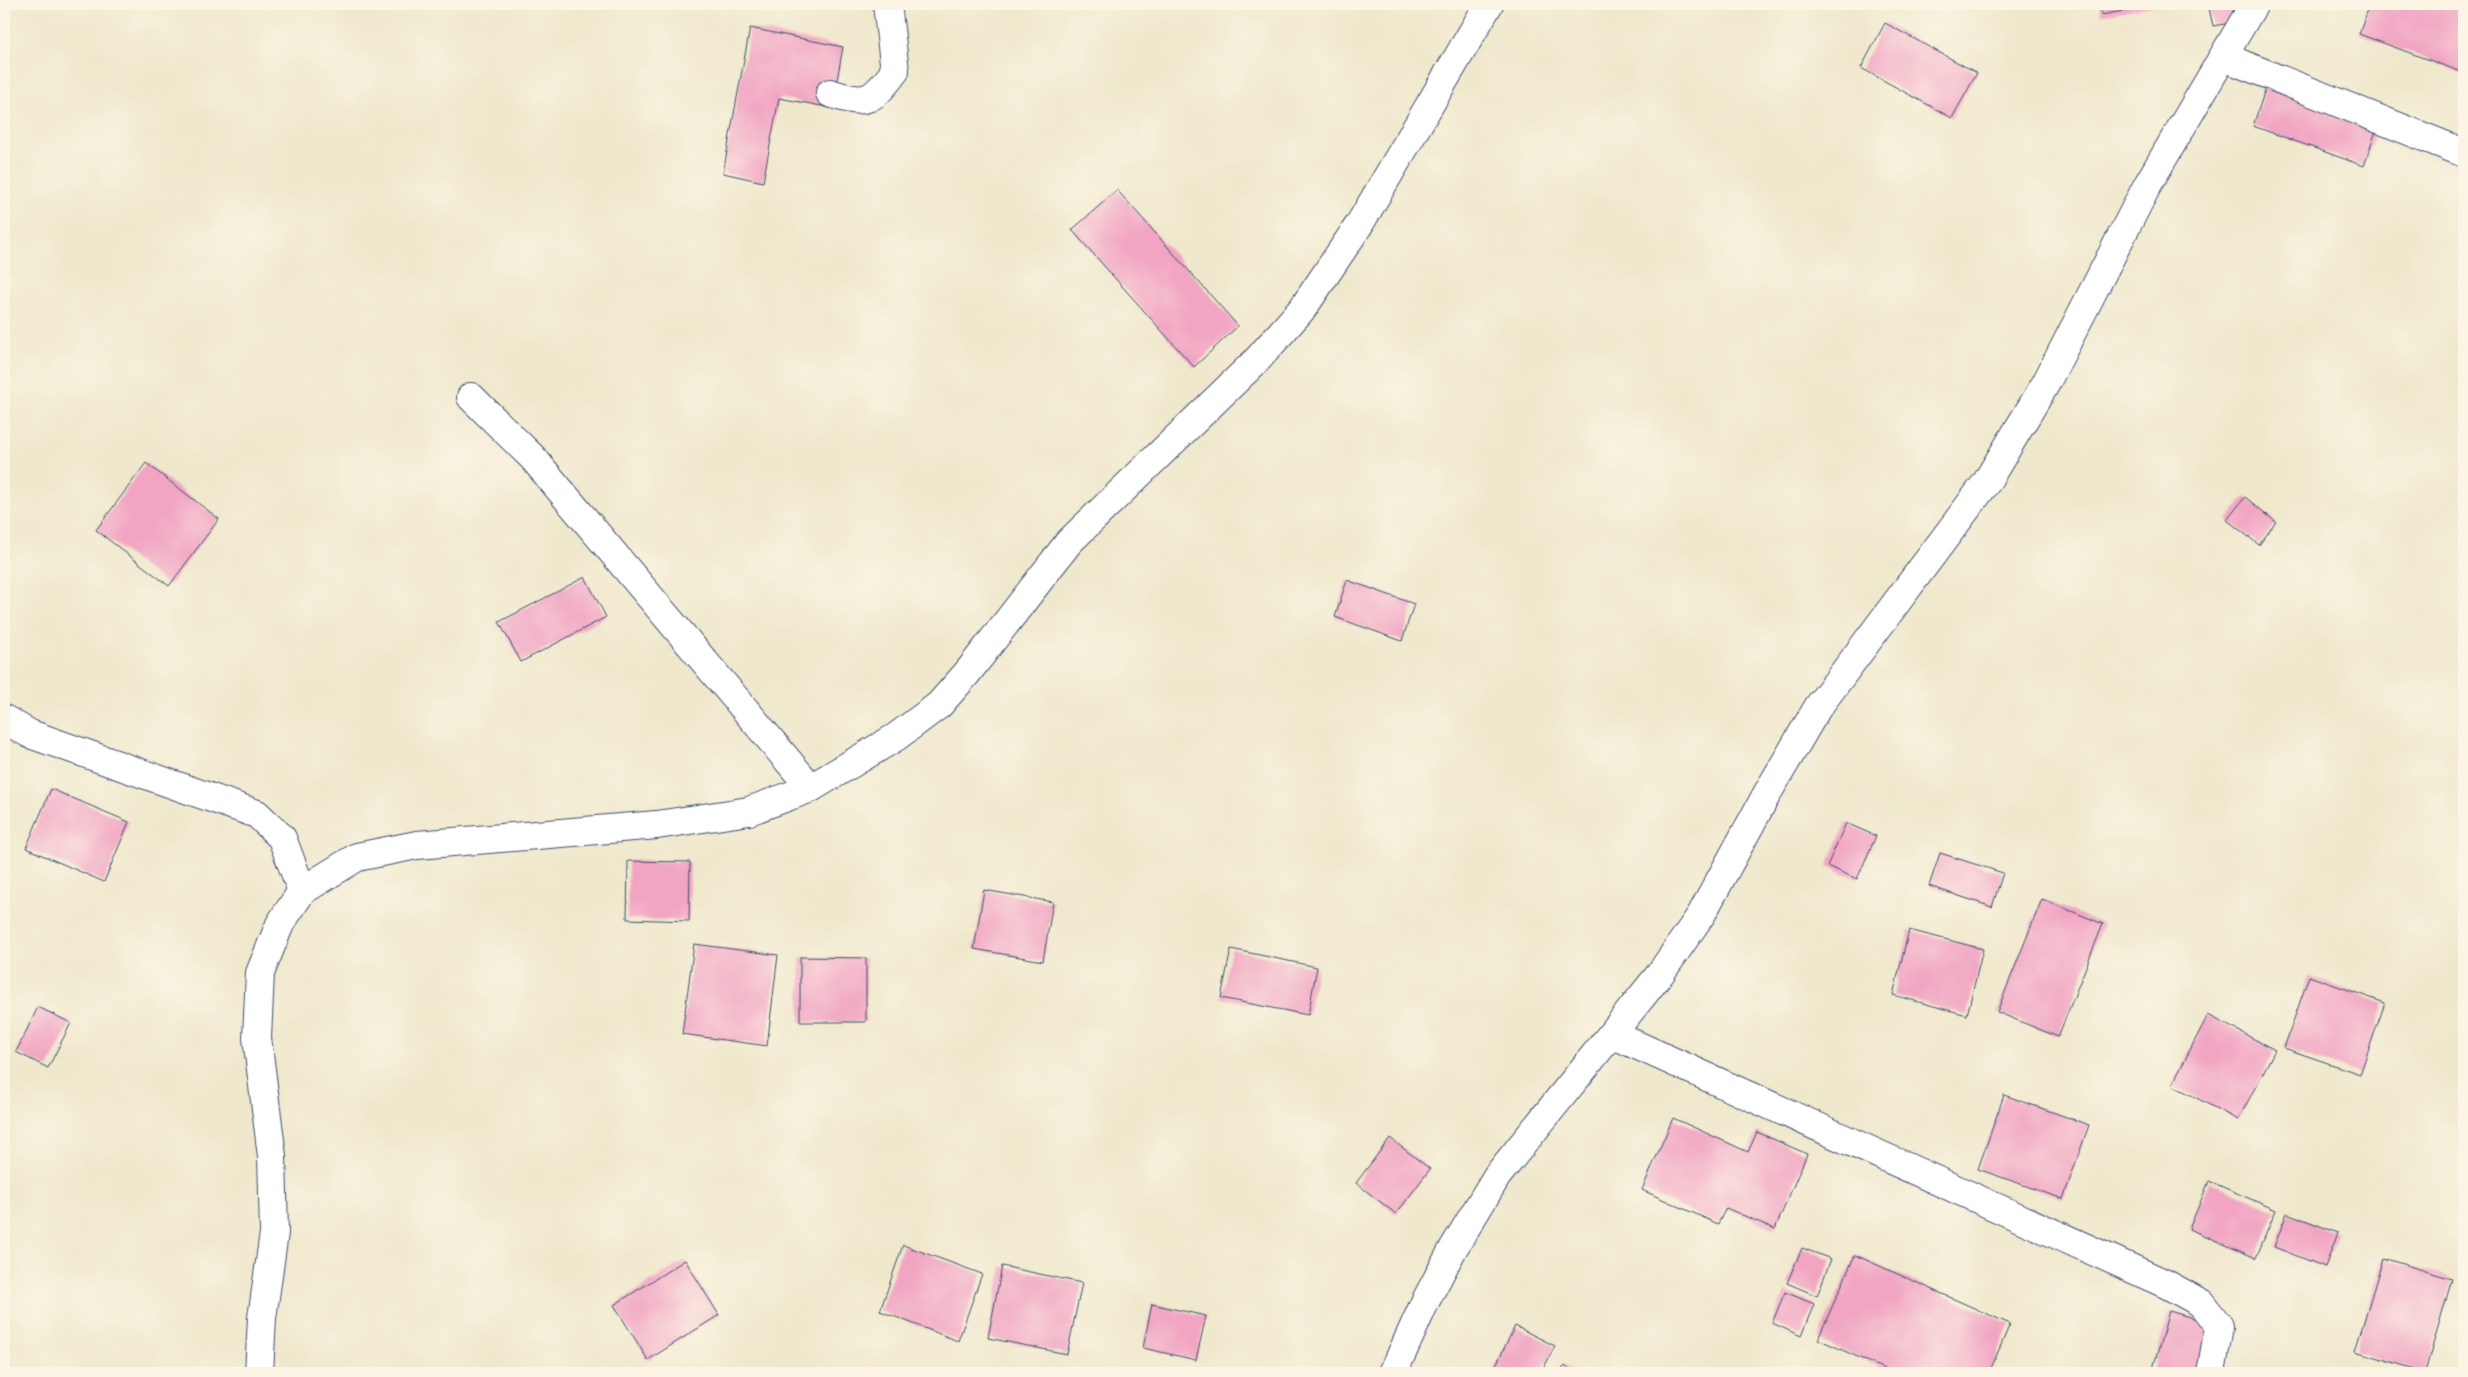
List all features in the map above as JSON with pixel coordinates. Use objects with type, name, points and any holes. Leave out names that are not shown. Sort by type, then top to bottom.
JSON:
[{"type":"street","points":[[830,93],[853,100],[877,95],[895,71],[887,4]]},
{"type":"street","points":[[259,1373],[262,1318],[274,1233],[272,1156],[257,1038],[260,973],[280,924],[302,891],[357,858],[417,845],[657,825],[749,811],[811,788],[896,738],[939,705],[968,672],[1069,542],[1257,360],[1303,308],[1358,225],[1488,4]]},
{"type":"street","points":[[1393,1373],[1434,1284],[1497,1176],[1660,974],[1701,915],[1768,792],[1818,707],[1986,483],[2046,382],[2148,184],[2254,4]]},
{"type":"street","points":[[2224,57],[2464,153]]},
{"type":"street","points":[[471,397],[533,458],[811,788]]},
{"type":"street","points":[[4,719],[30,734],[257,814],[282,838],[302,891]]},
{"type":"street","points":[[1612,1034],[2166,1284],[2201,1303],[2218,1326],[2211,1373]]},
{"type":"building","points":[[2099,4],[2157,4],[2157,5],[2101,15]]},
{"type":"building","points":[[2208,4],[2244,4],[2247,20],[2213,26]]},
{"type":"building","points":[[2370,4],[2444,4],[2464,11],[2464,73],[2359,34]]},
{"type":"building","points":[[1885,23],[1977,73],[1952,118],[1861,68]]},
{"type":"building","points":[[750,28],[843,47],[832,108],[779,98],[763,182],[723,173]]},
{"type":"building","points":[[2267,84],[2378,125],[2364,166],[2253,126]]},
{"type":"building","points":[[1117,190],[1238,326],[1194,367],[1072,230]]},
{"type":"building","points":[[146,463],[219,519],[169,586],[96,530]]},
{"type":"building","points":[[2245,497],[2276,522],[2259,545],[2227,520]]},
{"type":"building","points":[[585,577],[606,617],[521,662],[499,622]]},
{"type":"building","points":[[1347,580],[1414,604],[1402,641],[1335,617]]},
{"type":"building","points":[[51,789],[129,822],[104,882],[26,848]]},
{"type":"building","points":[[1846,823],[1876,836],[1857,879],[1827,866]]},
{"type":"building","points":[[1940,853],[2003,873],[1992,907],[1929,886]]},
{"type":"building","points":[[628,861],[690,862],[689,921],[627,919]]},
{"type":"building","points":[[984,890],[1053,902],[1043,961],[974,949]]},
{"type":"building","points":[[2042,899],[2103,924],[2058,1037],[1997,1012]]},
{"type":"building","points":[[1909,930],[1983,949],[1967,1015],[1893,995]]},
{"type":"building","points":[[694,944],[778,955],[767,1046],[682,1034]]},
{"type":"building","points":[[1231,949],[1317,967],[1308,1015],[1221,998]]},
{"type":"building","points":[[800,957],[866,958],[866,1022],[800,1022]]},
{"type":"building","points":[[2309,976],[2385,1003],[2360,1074],[2284,1048]]},
{"type":"building","points":[[38,1007],[71,1023],[48,1068],[16,1052]]},
{"type":"building","points":[[2208,1015],[2275,1050],[2238,1120],[2172,1085]]},
{"type":"building","points":[[2004,1095],[2089,1125],[2063,1199],[1978,1169]]},
{"type":"building","points":[[1673,1118],[1748,1152],[1757,1132],[1807,1154],[1775,1229],[1726,1208],[1718,1224],[1642,1190]]},
{"type":"building","points":[[1390,1138],[1430,1169],[1396,1214],[1356,1183]]},
{"type":"building","points":[[2209,1181],[2276,1210],[2256,1258],[2189,1229]]},
{"type":"building","points":[[2287,1213],[2338,1233],[2325,1267],[2274,1247]]},
{"type":"building","points":[[903,1245],[982,1274],[958,1341],[880,1311]]},
{"type":"building","points":[[1802,1248],[1831,1259],[1817,1296],[1787,1283]]},
{"type":"building","points":[[1855,1255],[2010,1324],[1989,1373],[1893,1373],[1818,1339]]},
{"type":"building","points":[[2383,1258],[2452,1279],[2425,1372],[2355,1351]]},
{"type":"building","points":[[685,1260],[719,1315],[648,1360],[614,1305]]},
{"type":"building","points":[[1002,1266],[1082,1283],[1067,1354],[988,1338]]},
{"type":"building","points":[[1785,1292],[1814,1304],[1801,1336],[1772,1323]]},
{"type":"building","points":[[1152,1304],[1206,1316],[1196,1360],[1143,1348]]},
{"type":"building","points":[[2169,1311],[2224,1327],[2211,1373],[2152,1372]]},
{"type":"building","points":[[1515,1326],[1555,1346],[1541,1373],[1492,1373]]},
{"type":"building","points":[[1565,1366],[1574,1373],[1559,1373]]}]
